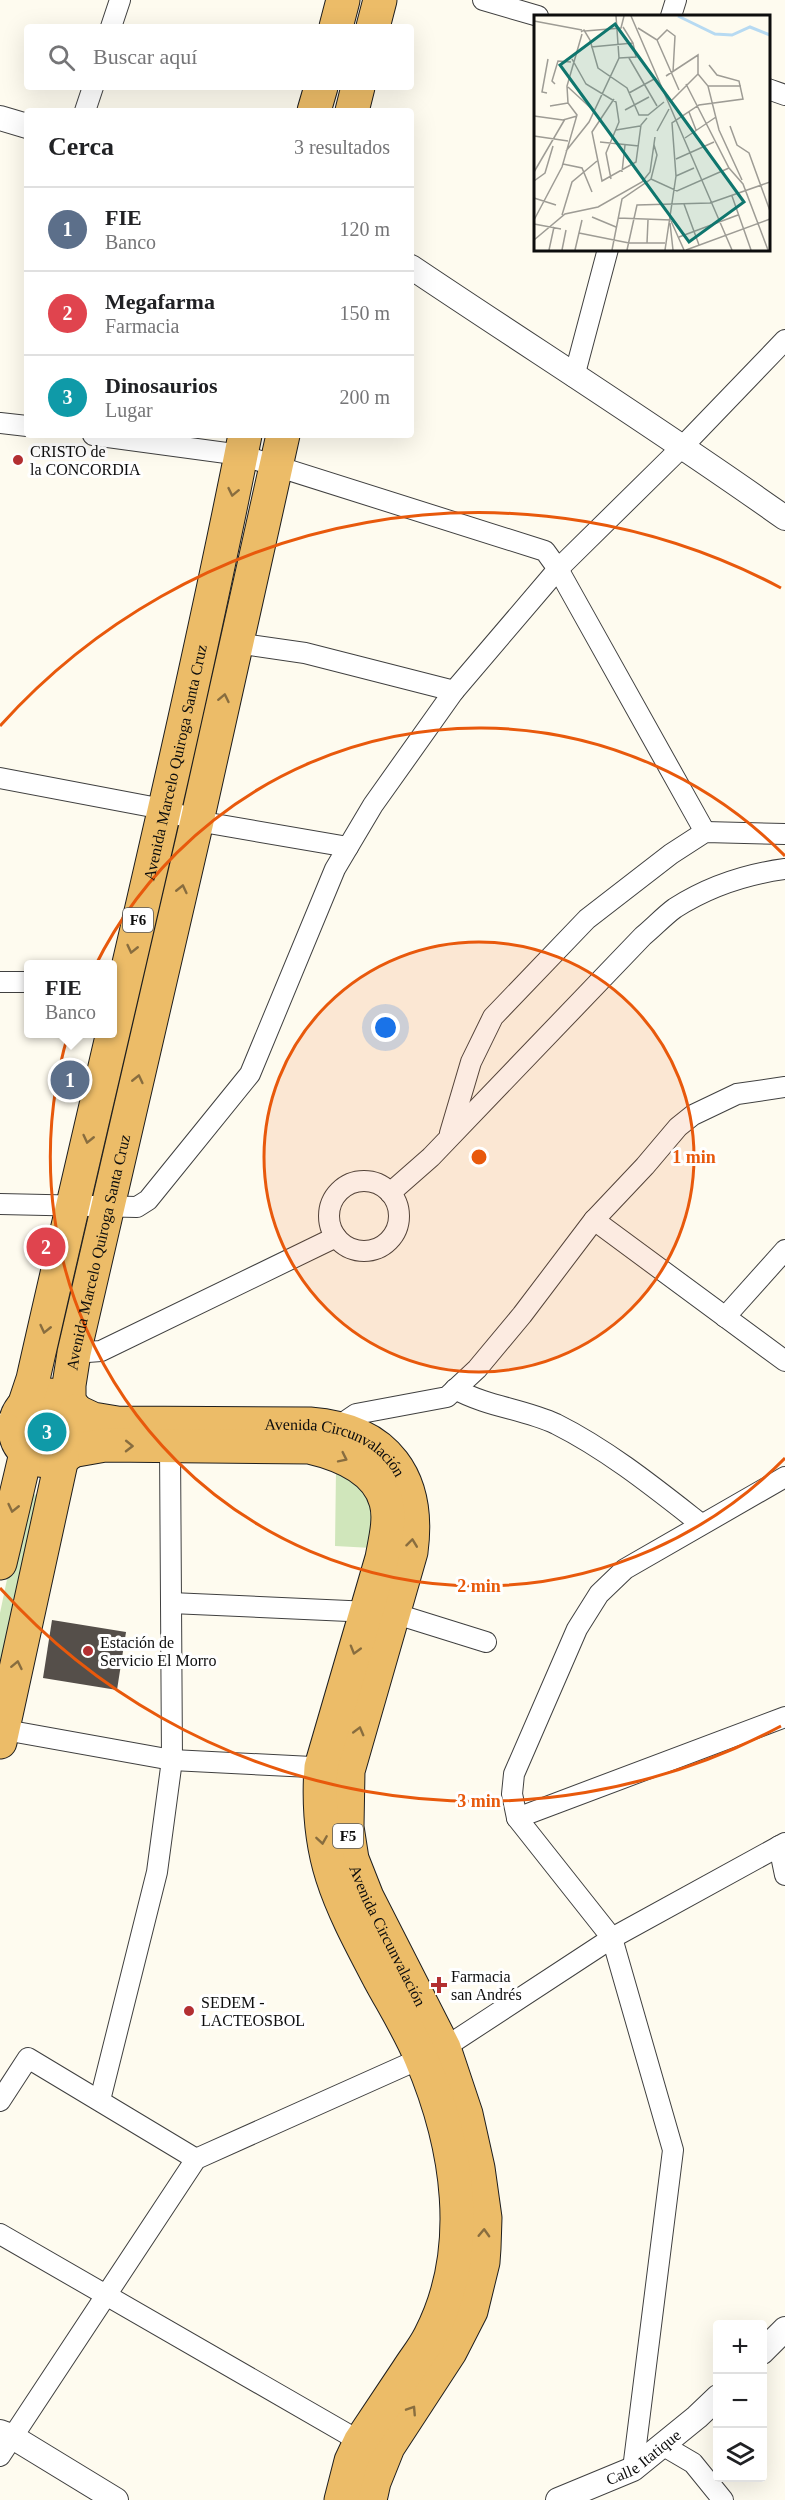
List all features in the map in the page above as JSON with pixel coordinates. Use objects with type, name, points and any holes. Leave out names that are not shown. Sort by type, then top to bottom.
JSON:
[{"type":"highway","points":[[337,24],[343,0]]},
{"type":"highway","points":[[374,24],[380,0]]},
{"type":"highway","points":[[315,108],[320,90]]},
{"type":"highway","points":[[353,108],[357,90]]},
{"type":"highway","name":"Avenida Marcelo Quiroga Santa Cruz","points":[[118,983],[163,809],[243,445]]},
{"type":"highway","name":"Avenida Marcelo Quiroga Santa Cruz","points":[[73,1407],[69,1385],[74,1353],[198,821],[280,450]]},
{"type":"highway","name":"Avenida Marcelo Quiroga Santa Cruz","points":[[14,1416],[33,1378],[107,1038]]},
{"type":"highway","name":"F5","points":[[14,1416],[42,1395],[61,1397],[73,1407]]},
{"type":"highway","points":[[1,1733],[67,1455],[81,1432],[73,1407]]},
{"type":"highway","name":"Avenida Circunvalación","points":[[73,1407],[93,1419],[117,1423],[319,1433]]},
{"type":"highway","points":[[0,1563],[26,1453],[16,1438],[14,1416]]},
{"type":"highway","name":"Avenida Circunvalación","points":[[67,1455],[105,1445],[170,1446],[319,1433]]},
{"type":"highway","name":"Avenida Circunvalación","points":[[319,1433],[329,1452],[361,1468],[375,1481],[387,1503],[387,1532],[382,1558],[380,1612],[335,1769],[319,1798],[321,1830],[333,1883],[360,1942],[432,2052],[451,2154],[458,2210],[455,2256],[446,2295],[430,2337],[372,2448],[369,2500]]},
{"type":"highway","name":"F5","points":[[26,1453],[43,1461],[67,1455]]},
{"type":"highway","name":"Avenida Circunvalación","points":[[341,2500],[351,2461],[372,2448]]},
{"type":"street","points":[[112,24],[120,0]]},
{"type":"street","points":[[483,0],[535,15]]},
{"type":"street","points":[[671,15],[676,0]]},
{"type":"street","points":[[86,108],[92,90]]},
{"type":"street","points":[[770,90],[785,95]]},
{"type":"street","points":[[0,118],[24,125]]},
{"type":"street","points":[[574,377],[608,250]]},
{"type":"street","points":[[414,269],[574,377],[684,446],[785,518]]},
{"type":"street","points":[[0,1204],[137,1207],[148,1200],[250,1074],[334,869],[373,805],[454,691],[558,569],[684,446],[785,340]]},
{"type":"street","points":[[0,423],[24,426]]},
{"type":"street","points":[[138,438],[243,445],[280,450],[545,551],[558,569],[705,832]]},
{"type":"street","points":[[236,643],[304,652],[454,691]]},
{"type":"street","points":[[0,778],[163,809],[198,821],[348,847]]},
{"type":"street","points":[[449,1138],[471,1062],[493,1017],[587,919],[671,854],[705,832],[785,834]]},
{"type":"street","points":[[390,1193],[449,1138],[643,936],[675,908],[719,885],[763,872],[785,869]]},
{"type":"street","points":[[0,982],[24,982]]},
{"type":"street","points":[[319,1433],[357,1414],[447,1397],[477,1369],[522,1315],[594,1220],[678,1127],[693,1115],[737,1094],[785,1087]]},
{"type":"street","points":[[358,1181],[370,1181],[381,1185],[390,1193],[399,1213],[398,1225],[386,1243],[376,1249],[365,1251],[344,1245],[330,1226],[331,1203],[338,1193],[347,1185],[358,1181]]},
{"type":"street","points":[[594,1220],[785,1361]]},
{"type":"street","points":[[74,1353],[100,1351],[336,1236]]},
{"type":"street","points":[[725,1317],[785,1250]]},
{"type":"street","points":[[455,1389],[475,1400],[553,1423],[591,1443],[701,1524]]},
{"type":"street","points":[[100,2100],[157,1872],[172,1760],[170,1446]]},
{"type":"street","points":[[633,2469],[673,2150],[612,1938],[517,1818],[512,1794],[514,1774],[577,1629],[599,1594],[625,1569],[785,1477]]},
{"type":"street","points":[[171,1603],[380,1612],[486,1642]]},
{"type":"street","points":[[517,1818],[785,1717]]},
{"type":"street","points":[[1,1733],[172,1760],[335,1769]]},
{"type":"street","points":[[116,2500],[4,2441],[105,2296],[196,2159],[432,2052],[612,1938],[782,1844],[785,1875]]},
{"type":"street","points":[[0,2101],[28,2058],[196,2159]]},
{"type":"street","points":[[0,2234],[372,2448]]},
{"type":"street","points":[[767,2347],[785,2329]]},
{"type":"street","name":"Calle Itatique","points":[[558,2500],[633,2469],[664,2445],[713,2401]]},
{"type":"street","points":[[664,2445],[693,2463],[723,2500]]},
{"type":"green space","points":[[48,1410],[61,1416],[67,1429],[61,1442],[48,1448],[35,1442],[29,1429],[35,1416]]},
{"type":"green space","points":[[336,1470],[359,1486],[370,1501],[373,1520],[372,1548],[335,1546]]},
{"type":"green space","points":[[25,1493],[38,1495],[0,1681],[0,1613]]},
{"type":"building","points":[[52,1620],[126,1632],[117,1690],[43,1678]]},
{"type":"place","name":"CRISTO de la CONCORDIA","points":[[18,460]]},
{"type":"place","name":"FIE","points":[[70,1080]]},
{"type":"place","name":"Megafarma","points":[[46,1247]]},
{"type":"place","name":"Dinosaurios","points":[[47,1432]]},
{"type":"place","name":"Estación de Servicio El Morro","points":[[88,1651]]},
{"type":"place","name":"Farmacia san Andrés","points":[[439,1985]]},
{"type":"place","name":"SEDEM - LACTEOSBOL","points":[[189,2011]]}]
